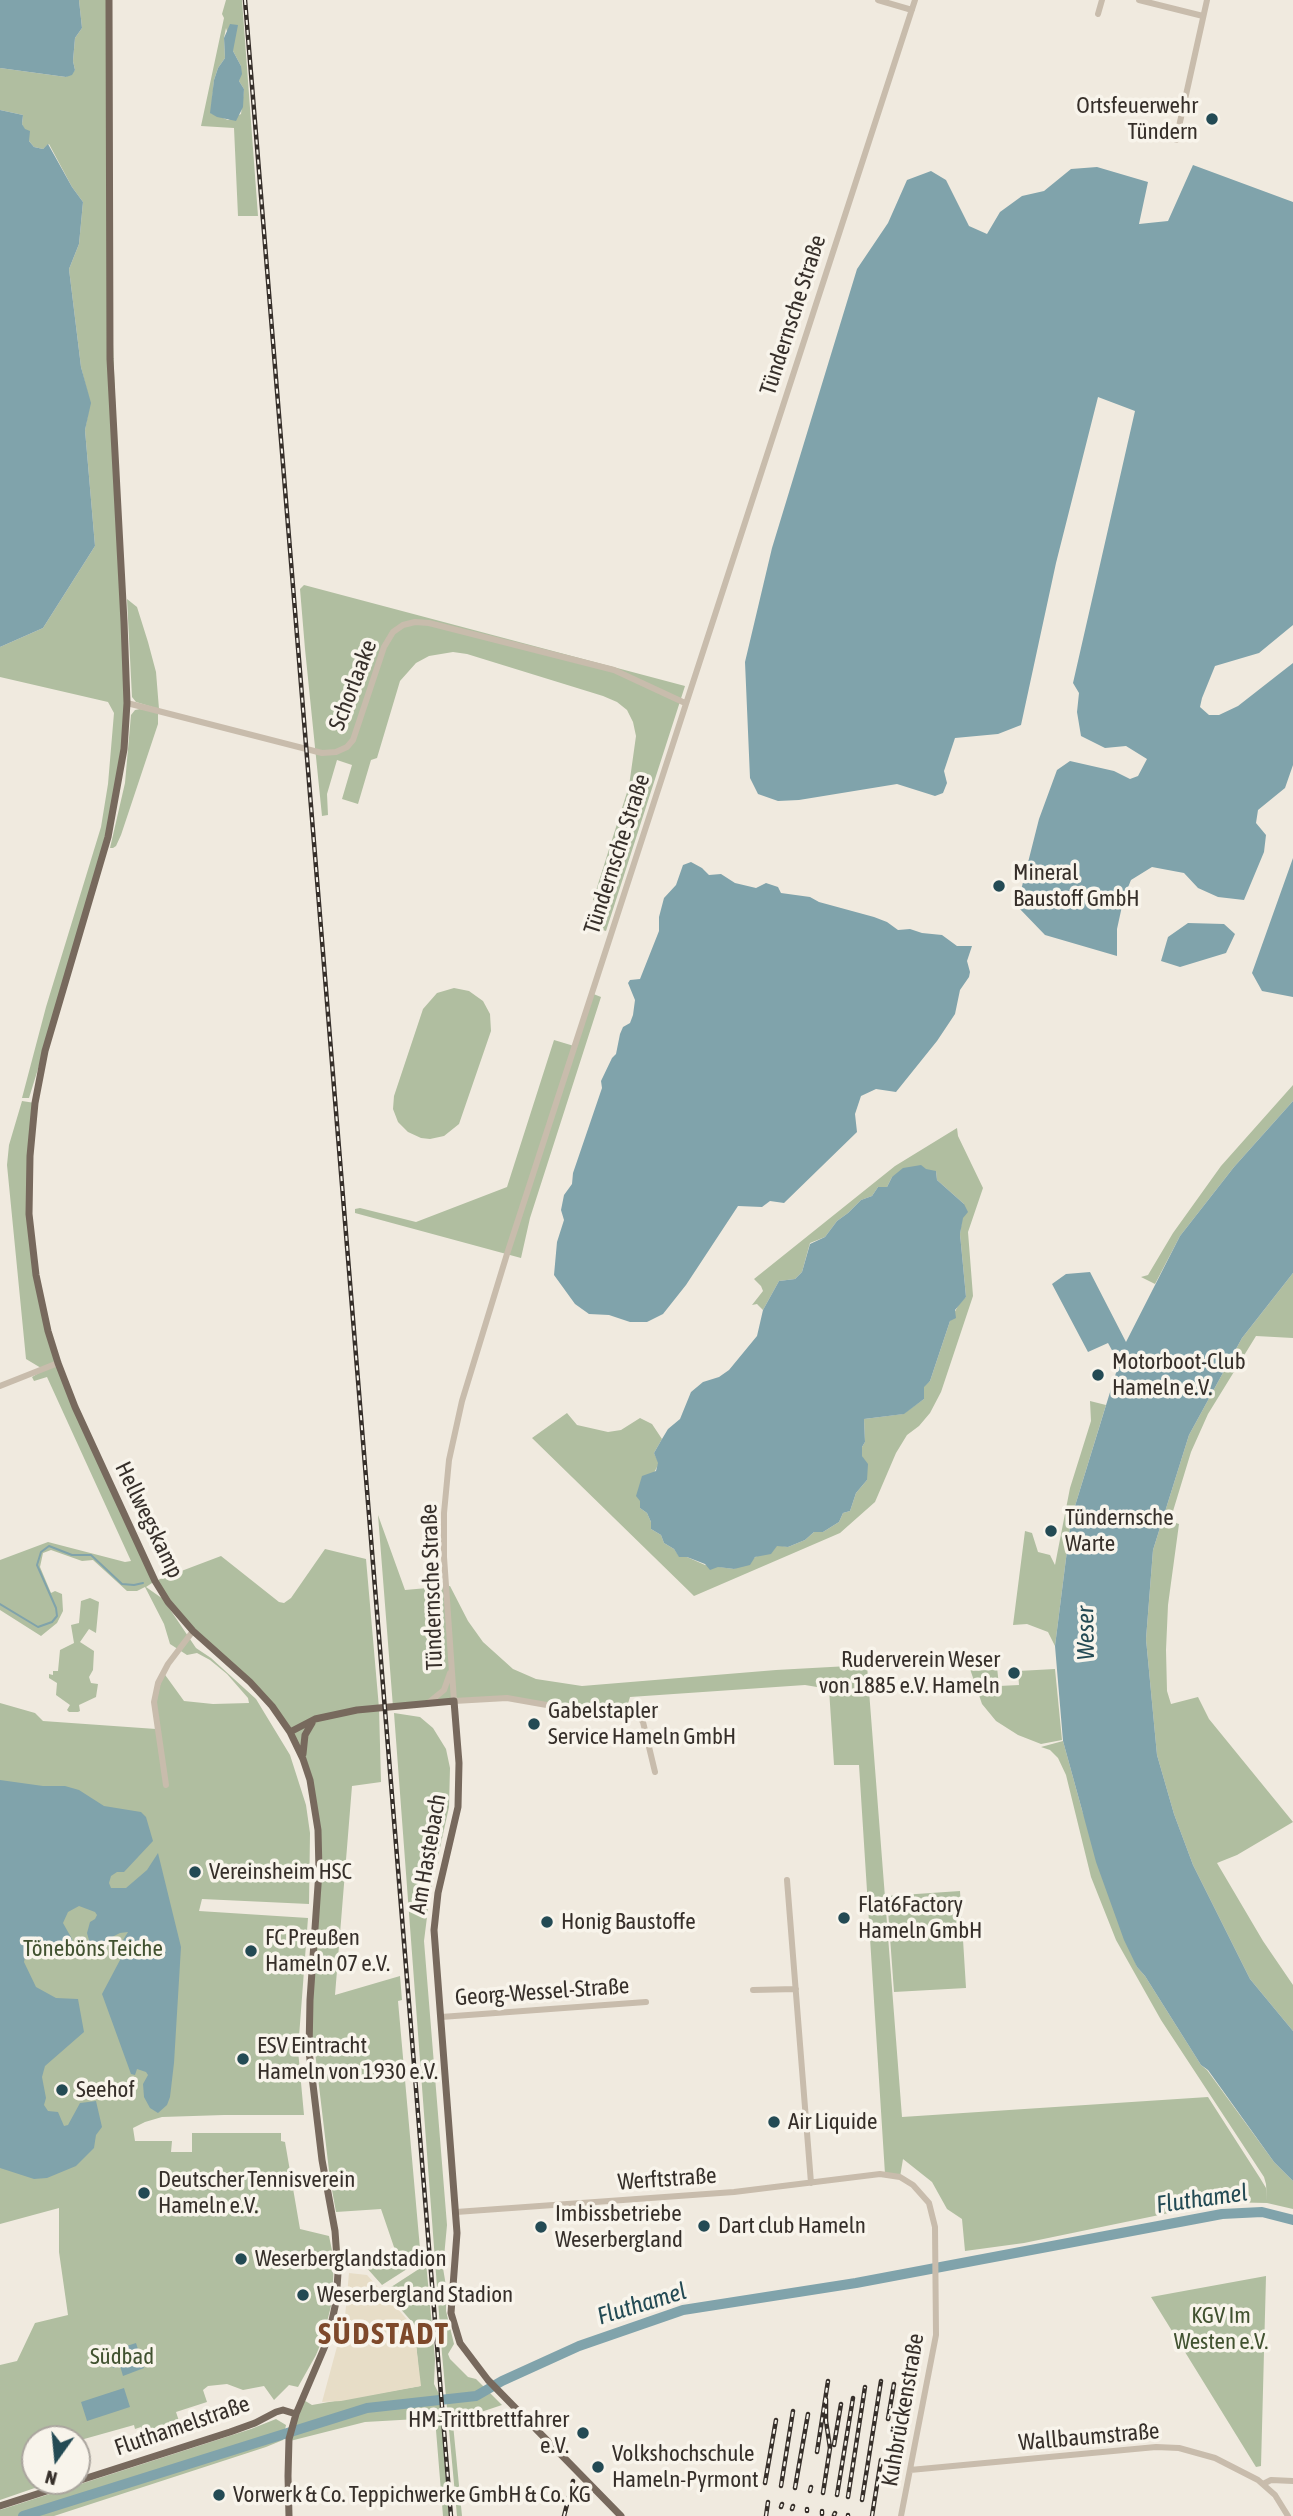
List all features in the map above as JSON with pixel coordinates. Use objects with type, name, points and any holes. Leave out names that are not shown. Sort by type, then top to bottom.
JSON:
[{"type":"main road","name":"Hellwegskamp","points":[[109,0],[110,359],[127,702],[121,773],[108,837],[45,1051],[35,1102],[30,1156],[29,1214],[36,1275],[58,1363],[75,1407],[155,1581],[168,1602],[193,1631],[250,1682],[272,1706],[290,1732],[310,1780],[318,1830],[318,1890],[309,2051],[338,2257],[337,2289],[328,2339],[289,2439],[289,2516]]},
{"type":"main road","points":[[290,1732],[315,1719],[357,1710],[454,1702]]},
{"type":"main road","name":"Am Hastebach","points":[[454,1702],[459,1763],[458,1807],[434,1921],[456,2211],[457,2245],[451,2313],[460,2343],[488,2380],[621,2516]]},
{"type":"main road","points":[[303,1759],[305,1735],[315,1719]]},
{"type":"main road","name":"Fluthamelstraße","points":[[0,2506],[230,2432],[276,2412],[284,2410],[295,2418]]},
{"type":"street","points":[[878,0],[912,10]]},
{"type":"street","name":"Tündernsche Straße","points":[[454,1702],[444,1557],[444,1513],[455,1428],[496,1290],[685,703],[915,0]]},
{"type":"street","points":[[1098,14],[1102,0]]},
{"type":"street","points":[[1139,0],[1203,16]]},
{"type":"street","points":[[1176,139],[1207,0]]},
{"type":"street","name":"Schorlaake","points":[[127,702],[322,753],[336,752],[347,747],[353,740],[384,646],[393,632],[403,625],[415,622],[429,623],[614,670],[685,703]]},
{"type":"street","points":[[0,1386],[58,1363]]},
{"type":"street","points":[[166,1785],[154,1702],[158,1683],[168,1664],[193,1631]]},
{"type":"street","points":[[427,1704],[444,1690],[451,1664]]},
{"type":"street","points":[[454,1702],[507,1698],[575,1710],[627,1707],[636,1712],[643,1722],[655,1772]]},
{"type":"street","points":[[787,1880],[811,2183]]},
{"type":"street","points":[[753,1990],[796,1989]]},
{"type":"street","name":"Georg-Wessel-Straße","points":[[441,2017],[646,2002]]},
{"type":"street","name":"Werftstraße","points":[[456,2211],[734,2192],[880,2174]]},
{"type":"street","name":"Kuhbrückenstraße","points":[[880,2174],[900,2177],[918,2190],[929,2203],[935,2227],[936,2335],[901,2516]]},
{"type":"street","name":"Wallbaumstraße","points":[[910,2470],[1168,2447],[1215,2458],[1263,2484]]},
{"type":"street","points":[[1288,2516],[1275,2495],[1263,2484],[1271,2480],[1293,2481]]},
{"type":"green space","points":[[79,0],[109,0],[109,242],[127,703],[121,773],[90,901],[29,1098],[22,1098],[46,1007],[101,827],[114,713],[108,702],[0,677],[0,647],[43,628],[95,546],[85,430],[90,403],[81,367],[69,269],[79,244],[83,202],[49,144],[43,149],[34,147],[29,141],[22,124],[23,115],[0,110],[0,68],[66,77],[75,70],[75,38],[82,28]]},
{"type":"green space","points":[[226,0],[242,0],[258,216],[238,216],[234,128],[201,126],[224,18],[222,14]],"holes":[[[226,28],[241,66],[239,81],[244,89],[241,114],[228,120],[211,113],[214,80],[225,58]]]},
{"type":"green space","points":[[304,585],[685,686],[606,931],[599,929],[606,904],[593,900],[629,786],[636,736],[627,710],[603,696],[467,654],[453,652],[429,656],[416,663],[400,681],[377,758],[371,760],[358,804],[342,799],[352,765],[337,760],[327,794],[328,815],[322,816],[300,589]]},
{"type":"green space","points":[[127,599],[137,607],[148,642],[156,672],[159,709],[136,702],[132,697]]},
{"type":"green space","points":[[140,709],[158,713],[158,724],[121,835],[116,846],[110,848],[125,783],[131,715]]},
{"type":"green space","points":[[454,988],[469,991],[483,1001],[490,1014],[491,1031],[459,1124],[444,1136],[421,1138],[408,1132],[398,1122],[393,1109],[394,1096],[423,1009],[437,993]]},
{"type":"green space","points":[[591,993],[601,997],[530,1218],[521,1258],[355,1213],[355,1209],[360,1208],[416,1222],[507,1187],[554,1040],[574,1046]]},
{"type":"green space","points":[[1293,1085],[1293,1101],[1234,1167],[1180,1236],[1155,1284],[1141,1277],[1148,1275],[1173,1233],[1221,1166]]},
{"type":"green space","name":"Südbad","points":[[22,1101],[35,1103],[29,1214],[36,1275],[58,1363],[155,1581],[146,1587],[163,1599],[196,1648],[211,1658],[256,1699],[290,1755],[306,1805],[310,1833],[309,1904],[202,1899],[199,1911],[308,1918],[298,2050],[304,2115],[162,2117],[133,2128],[135,2141],[172,2141],[171,2152],[192,2152],[192,2133],[281,2133],[281,2141],[285,2142],[300,2229],[329,2236],[334,2260],[332,2302],[323,2338],[298,2387],[289,2385],[274,2400],[264,2386],[243,2390],[227,2384],[208,2386],[203,2390],[207,2402],[176,2412],[184,2436],[148,2448],[141,2427],[135,2429],[134,2425],[91,2437],[91,2425],[21,2425],[21,2493],[0,2500],[0,2365],[17,2361],[35,2323],[68,2315],[59,2252],[59,2208],[0,2224],[0,1703],[35,1713],[43,1721],[156,1729],[154,1712],[163,1672],[184,1701],[213,1704],[249,1703],[248,1698],[227,1674],[210,1660],[197,1653],[187,1655],[170,1644],[164,1624],[145,1587],[137,1591],[127,1591],[93,1560],[82,1561],[51,1550],[43,1553],[40,1567],[51,1593],[55,1591],[62,1594],[63,1611],[57,1623],[41,1636],[0,1610],[0,1560],[48,1542],[125,1562],[131,1561],[47,1377],[34,1381],[32,1377],[49,1367],[41,1368],[26,1359],[7,1165],[9,1145]]},
{"type":"green space","points":[[957,1128],[958,1136],[983,1188],[968,1232],[973,1296],[941,1392],[930,1413],[907,1435],[896,1453],[875,1502],[840,1533],[694,1596],[532,1438],[567,1413],[577,1425],[608,1432],[621,1430],[640,1418],[652,1424],[662,1439],[654,1453],[659,1463],[640,1501],[640,1508],[647,1513],[651,1529],[661,1535],[664,1543],[679,1556],[705,1565],[734,1569],[777,1545],[788,1547],[839,1522],[843,1513],[850,1511],[856,1493],[867,1480],[862,1456],[865,1442],[864,1419],[903,1414],[924,1399],[924,1386],[930,1381],[950,1321],[960,1302],[966,1297],[960,1234],[964,1204],[937,1180],[936,1171],[892,1177],[887,1187],[878,1187],[872,1196],[861,1200],[837,1221],[825,1237],[810,1243],[802,1272],[795,1279],[779,1281],[763,1310],[757,1304],[752,1305],[763,1291],[754,1279],[895,1166]]},
{"type":"green space","points":[[1293,1273],[1293,1338],[1256,1336],[1208,1414],[1191,1452],[1170,1521],[1179,1524],[1168,1605],[1166,1650],[1167,1691],[1171,1704],[1198,1697],[1209,1719],[1293,1822],[1237,1855],[1217,1863],[1263,1941],[1293,1985],[1293,2031],[1250,1979],[1193,1865],[1174,1814],[1157,1755],[1146,1639],[1153,1550],[1189,1435],[1242,1338]]},
{"type":"green space","points":[[1090,1401],[1106,1405],[1071,1519],[1055,1646],[1048,1632],[1027,1624],[1013,1625],[1025,1531],[1032,1533],[1038,1552],[1050,1555],[1055,1565],[1070,1488],[1091,1421]]},
{"type":"green space","points":[[378,1515],[405,1590],[450,1586],[468,1621],[483,1642],[513,1669],[536,1679],[582,1686],[867,1665],[902,2117],[1208,2097],[1266,2188],[1267,2201],[1266,2184],[1264,2177],[1161,2020],[1116,1940],[1091,1877],[1066,1775],[1058,1758],[1050,1750],[1041,1747],[1063,1741],[1082,1810],[1137,1967],[1201,2065],[1274,2162],[1293,2181],[1293,2209],[1267,2203],[1222,2202],[1024,2243],[965,2251],[962,2219],[947,2209],[932,2182],[903,2159],[900,2177],[885,2174],[859,1765],[834,1765],[829,1689],[805,1685],[630,1697],[627,1707],[575,1709],[507,1698],[393,1707]]},
{"type":"green space","points":[[325,1549],[366,1559],[379,1708],[381,1782],[352,1786],[335,1995],[400,1976],[402,2000],[398,2001],[421,2260],[382,2285],[365,2266],[395,2250],[381,2209],[336,2212],[315,2052],[309,2051],[319,1851],[304,1758],[271,1704],[193,1630],[155,1581],[221,1556],[279,1602],[284,1603],[291,1598]]},
{"type":"green space","points":[[90,1598],[99,1602],[96,1633],[89,1629],[80,1642],[94,1651],[93,1670],[89,1677],[91,1683],[98,1684],[96,1697],[79,1705],[80,1711],[69,1712],[67,1710],[70,1705],[56,1695],[57,1683],[49,1678],[49,1674],[53,1675],[53,1671],[58,1671],[60,1650],[74,1643],[71,1625],[79,1623],[81,1601]]},
{"type":"green space","points":[[997,1667],[999,1686],[1019,1685],[1018,1671],[1055,1669],[1062,1740],[1041,1744],[1018,1735],[996,1721],[982,1704],[970,1669],[987,1670]]},
{"type":"green space","points":[[394,1713],[420,1717],[433,1728],[446,1749],[450,1768],[449,1807],[430,1893],[424,1941],[447,2225],[443,2268],[446,2311],[454,2344],[448,2354],[468,2377],[476,2379],[502,2405],[460,2419],[458,2414],[452,2414],[462,2516],[457,2516],[442,2354]]},
{"type":"green space","points":[[960,1891],[966,1988],[894,1992],[887,1896]]},
{"type":"green space","points":[[426,2262],[435,2359],[434,2384],[439,2394],[449,2516],[443,2516],[435,2418],[365,2422],[290,2441],[302,2399],[312,2405],[420,2386],[415,2333],[419,2330],[385,2291]]},
{"type":"green space","name":"KGV Im Westen e.V.","points":[[1266,2276],[1261,2466],[1256,2467],[1151,2297]]},
{"type":"green space","points":[[276,2419],[286,2425],[283,2440],[266,2447],[54,2516],[0,2516],[0,2510],[46,2495],[91,2495],[91,2481]]},
{"type":"shaded area","points":[[349,2273],[367,2275],[414,2327],[421,2386],[322,2402],[345,2317]]},
{"type":"water","points":[[0,0],[79,0],[82,28],[75,38],[75,70],[72,75],[66,77],[0,68]]},
{"type":"water","points":[[230,24],[238,25],[233,51],[241,66],[239,81],[244,89],[243,107],[236,121],[210,113],[214,80],[225,58],[224,38]]},
{"type":"water","points":[[0,110],[23,115],[22,124],[30,131],[29,141],[34,147],[43,149],[48,144],[83,202],[79,244],[69,269],[81,367],[91,403],[85,430],[95,546],[43,628],[0,647]]},
{"type":"water","points":[[1193,165],[1293,202],[1293,625],[1259,653],[1215,666],[1200,707],[1209,715],[1219,715],[1238,706],[1293,663],[1293,765],[1285,788],[1258,810],[1256,823],[1266,835],[1264,852],[1244,900],[1218,897],[1198,888],[1184,873],[1152,867],[1131,880],[1124,897],[1117,929],[1117,956],[1045,935],[1017,906],[1039,819],[1057,770],[1070,761],[1114,771],[1130,779],[1138,776],[1147,759],[1126,746],[1105,748],[1081,736],[1077,712],[1079,693],[1073,683],[1135,411],[1098,397],[1056,563],[1021,725],[998,734],[955,738],[944,771],[947,783],[943,793],[935,796],[897,784],[799,800],[778,801],[758,794],[750,778],[745,662],[772,548],[857,269],[888,223],[907,180],[931,171],[946,180],[969,226],[987,234],[1000,212],[1022,196],[1044,191],[1071,169],[1097,167],[1148,182],[1139,224],[1168,221]]},
{"type":"water","points":[[1293,858],[1293,997],[1262,991],[1252,973]]},
{"type":"water","points":[[691,862],[709,875],[721,874],[735,883],[756,888],[766,883],[778,887],[781,893],[810,897],[874,917],[898,930],[910,929],[942,935],[957,946],[972,946],[967,961],[970,972],[960,990],[955,1014],[896,1092],[876,1089],[861,1096],[855,1114],[857,1132],[784,1203],[770,1201],[762,1207],[738,1206],[686,1285],[663,1314],[647,1322],[630,1322],[609,1315],[589,1314],[575,1304],[554,1275],[557,1242],[564,1220],[561,1210],[564,1195],[572,1184],[573,1173],[602,1088],[601,1081],[616,1054],[623,1027],[630,1023],[633,1015],[635,1000],[628,983],[630,980],[640,979],[659,931],[664,898],[676,885],[683,865]]},
{"type":"water","points":[[1188,923],[1224,924],[1235,934],[1226,953],[1180,967],[1161,961],[1168,937]]},
{"type":"water","name":"Weser","points":[[1293,1101],[1293,1273],[1242,1338],[1189,1435],[1153,1550],[1146,1639],[1157,1755],[1174,1814],[1193,1865],[1250,1979],[1293,2031],[1293,2181],[1274,2162],[1208,2070],[1201,2065],[1137,1967],[1124,1940],[1096,1862],[1063,1741],[1055,1646],[1071,1519],[1119,1363],[1108,1343],[1088,1352],[1052,1284],[1066,1274],[1090,1272],[1126,1342],[1180,1236],[1234,1167]]},
{"type":"water","points":[[921,1165],[936,1171],[937,1180],[964,1204],[968,1212],[963,1218],[960,1234],[966,1297],[955,1310],[956,1318],[950,1321],[930,1381],[924,1387],[924,1399],[904,1414],[864,1419],[865,1442],[862,1456],[868,1464],[867,1480],[856,1493],[850,1511],[843,1513],[839,1522],[788,1547],[777,1546],[771,1554],[755,1557],[750,1565],[734,1569],[718,1567],[710,1570],[705,1564],[679,1557],[674,1549],[664,1543],[661,1535],[651,1529],[647,1513],[640,1508],[640,1501],[636,1496],[642,1476],[656,1471],[658,1463],[654,1453],[668,1429],[680,1419],[691,1392],[703,1382],[719,1377],[729,1370],[757,1336],[763,1310],[779,1281],[795,1279],[802,1272],[810,1244],[825,1237],[837,1221],[861,1200],[872,1196],[878,1187],[887,1187],[892,1177],[903,1168]]},
{"type":"water","name":"Töneböns Teiche","points":[[0,1780],[65,1786],[79,1790],[104,1806],[141,1812],[146,1817],[153,1841],[124,1872],[111,1876],[109,1883],[111,1888],[126,1888],[147,1870],[158,1853],[181,1947],[170,2097],[167,2105],[158,2113],[150,2108],[144,2097],[143,2084],[148,2075],[146,2072],[137,2069],[135,2075],[131,2074],[102,1994],[120,1960],[120,1945],[128,1932],[104,1941],[99,1950],[96,1949],[90,1944],[87,1933],[90,1922],[97,1915],[79,1906],[68,1912],[63,1923],[72,1939],[73,1948],[68,1955],[56,1956],[35,1948],[26,1952],[24,1962],[36,1987],[56,1998],[78,1999],[84,2032],[45,2066],[42,2077],[46,2098],[44,2105],[48,2111],[58,2112],[64,2126],[68,2125],[80,2103],[96,2101],[102,2127],[96,2135],[94,2148],[76,2166],[47,2178],[34,2179],[0,2168]]},
{"type":"water","points":[[136,2343],[144,2368],[123,2376],[120,2366],[113,2368],[108,2352]]},
{"type":"water","points":[[124,2388],[130,2407],[87,2421],[81,2402]]},
{"type":"waterway","points":[[0,1604],[38,1627],[52,1622],[57,1616],[56,1608],[37,1565],[41,1552],[49,1546],[72,1555],[91,1555],[122,1584],[143,1583]]},
{"type":"waterway","name":"Fluthamel","points":[[23,2516],[367,2408],[476,2396],[502,2381],[579,2346],[683,2310],[856,2283],[1222,2214],[1262,2212],[1293,2220]]},
{"type":"railway","points":[[245,0],[451,2516]]},
{"type":"railway","points":[[817,2452],[828,2381]]},
{"type":"railway","points":[[862,2500],[881,2381]]},
{"type":"railway","points":[[888,2419],[894,2384]]},
{"type":"railway","points":[[848,2497],[865,2387]]},
{"type":"railway","points":[[837,2495],[853,2398]]},
{"type":"railway","points":[[823,2493],[830,2448],[826,2399]]},
{"type":"railway","points":[[834,2445],[841,2404]]},
{"type":"railway","points":[[781,2486],[793,2411]]},
{"type":"railway","points":[[795,2488],[808,2414]]},
{"type":"railway","points":[[765,2483],[776,2420]]},
{"type":"railway","points":[[872,2516],[881,2460]]},
{"type":"railway","points":[[564,2516],[573,2481]]},
{"type":"railway","points":[[810,2491],[811,2487]]},
{"type":"railway","points":[[766,2516],[768,2502]]},
{"type":"place","name":"Ortsfeuerwehr Tündern","points":[[1212,119]]},
{"type":"place","name":"Mineral Baustoff GmbH","points":[[999,886]]},
{"type":"place","name":"Motorboot-Club Hameln e.V.","points":[[1098,1375]]},
{"type":"place","name":"Tündernsche Warte","points":[[1051,1531]]},
{"type":"place","name":"Ruderverein Weser von 1885 e.V. Hameln","points":[[1014,1673]]},
{"type":"place","name":"Gabelstapler Service Hameln GmbH","points":[[534,1724]]},
{"type":"place","name":"Vereinsheim HSC","points":[[195,1872]]},
{"type":"place","name":"Flat6Factory Hameln GmbH","points":[[844,1918]]},
{"type":"place","name":"Honig Baustoffe","points":[[547,1922]]},
{"type":"place","name":"FC Preußen Hameln 07 e.V.","points":[[251,1951]]},
{"type":"place","name":"ESV Eintracht Hameln von 1930 e.V.","points":[[243,2059]]},
{"type":"place","name":"Seehof","points":[[62,2090]]},
{"type":"place","name":"Air Liquide","points":[[774,2122]]},
{"type":"place","name":"Deutscher Tennisverein Hameln e.V.","points":[[144,2193]]},
{"type":"place","name":"Dart club Hameln","points":[[704,2226]]},
{"type":"place","name":"Imbissbetriebe Weserbergland","points":[[541,2227]]},
{"type":"place","name":"Weserberglandstadion","points":[[241,2259]]},
{"type":"place","name":"Weserbergland Stadion","points":[[303,2295]]},
{"type":"place","name":"HM-Trittbrettfahrer e.V.","points":[[583,2433]]},
{"type":"place","name":"Volkshochschule Hameln-Pyrmont","points":[[598,2467]]},
{"type":"place","name":"Vorwerk & Co. Teppichwerke GmbH & Co. KG","points":[[219,2495]]},
{"type":"district","name":"SÜDSTADT","points":[[384,2335]]}]
